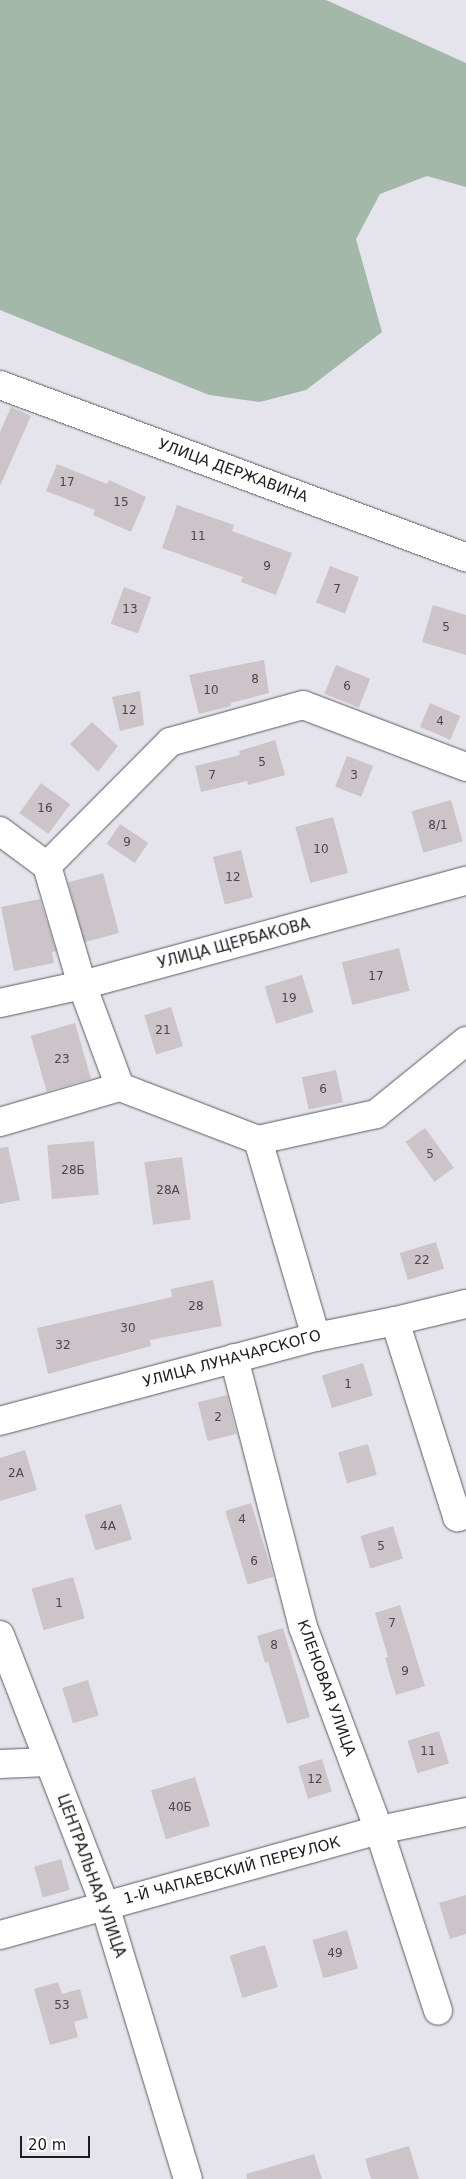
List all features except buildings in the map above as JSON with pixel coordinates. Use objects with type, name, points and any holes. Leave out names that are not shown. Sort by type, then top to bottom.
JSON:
[{"type":"street","name":"УЛИЦА ДЕРЖАВИНА","points":[[0,385],[466,557]]},
{"type":"street","points":[[47,866],[170,742],[303,705],[466,767]]},
{"type":"street","points":[[0,832],[47,866],[82,985],[120,1087]]},
{"type":"street","name":"УЛИЦА ЩЕРБАКОВА","points":[[0,1003],[82,985],[466,881]]},
{"type":"street","points":[[0,1122],[120,1087],[258,1140],[376,1114],[466,1041]]},
{"type":"street","points":[[258,1140],[316,1337]]},
{"type":"street","name":"УЛИЦА ЛУНАЧАРСКОГО","points":[[0,1421],[316,1337],[466,1304]]},
{"type":"street","points":[[395,1321],[457,1517],[466,1515]]},
{"type":"street","name":"КЛЕНОВАЯ УЛИЦА","points":[[234,1358],[303,1627],[378,1830],[438,2011]]},
{"type":"street","name":"ЦЕНТРАЛЬНАЯ УЛИЦА","points":[[0,1635],[105,1906],[188,2179]]},
{"type":"street","points":[[0,1764],[48,1762]]},
{"type":"street","name":"1-Й ЧАПАЕВСКИЙ ПЕРЕУЛОК","points":[[0,1935],[378,1830],[466,1812]]},
{"type":"green space","points":[[0,0],[326,0],[466,63],[466,187],[427,176],[380,194],[356,239],[382,332],[306,390],[260,402],[209,395],[0,310]]}]
